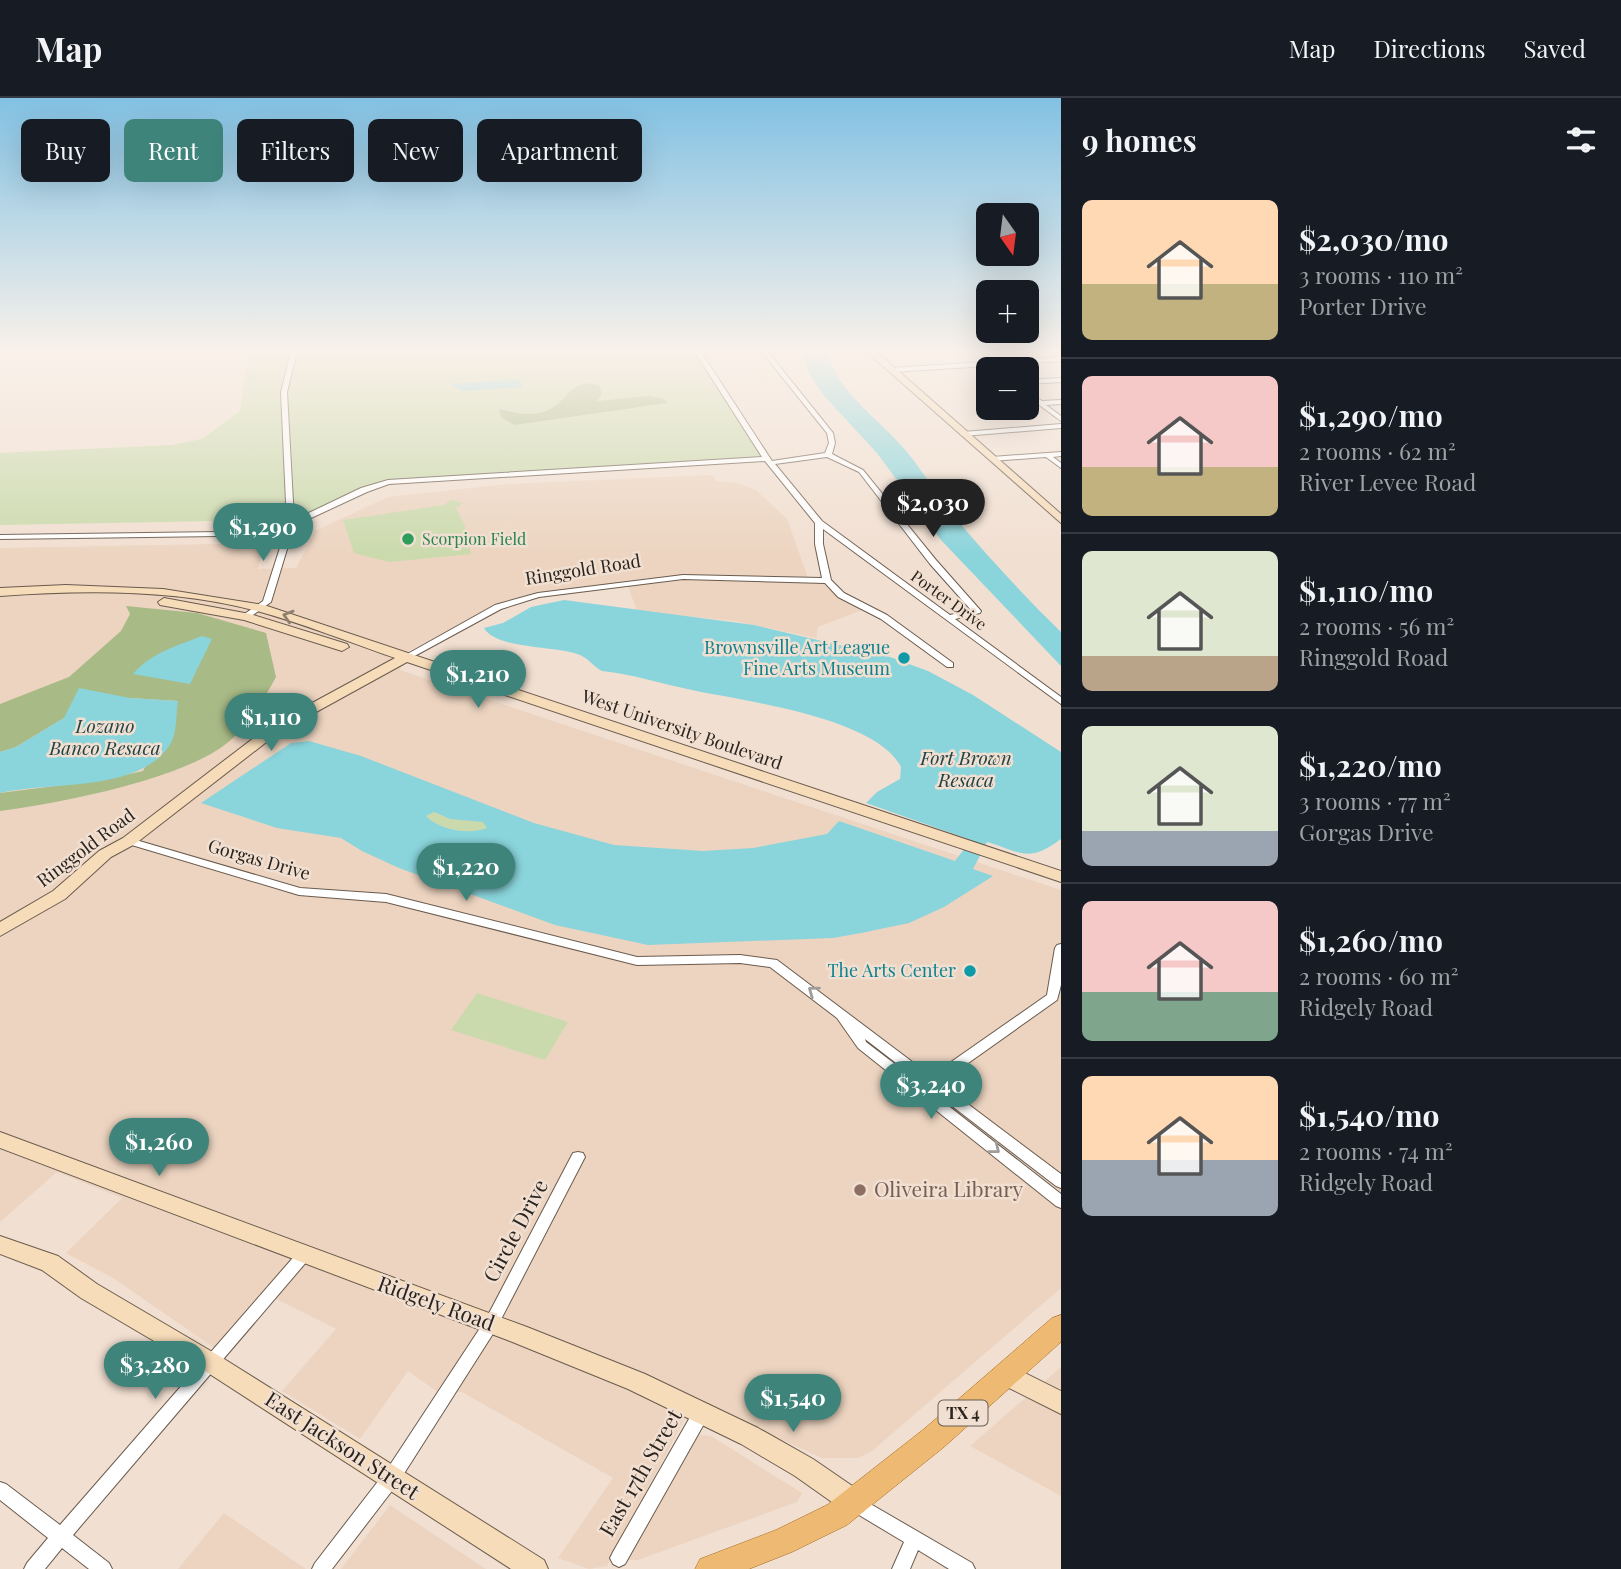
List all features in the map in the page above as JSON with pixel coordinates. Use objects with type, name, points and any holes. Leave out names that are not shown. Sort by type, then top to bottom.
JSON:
[{"type":"main road","points":[[948,421],[1061,520]]},
{"type":"main road","name":"West University Boulevard","points":[[0,592],[82,588],[143,589],[192,594],[260,608],[401,660],[952,846],[1061,877]]},
{"type":"main road","name":"West University Boulevard","points":[[0,602],[73,598],[139,600],[246,617],[401,660]]},
{"type":"main road","name":"Ringgold Road","points":[[0,930],[59,895],[105,854],[129,841],[273,730],[401,660]]},
{"type":"main road","name":"West University Boulevard","points":[[988,857],[1061,887]]},
{"type":"main road","name":"Ridgely Road","points":[[0,1140],[491,1324],[703,1410],[817,1475],[855,1503]]},
{"type":"main road","name":"East Jackson Street","points":[[0,1245],[50,1263],[89,1291],[213,1364],[535,1569]]},
{"type":"main road","name":"TX 4","points":[[710,1569],[820,1525],[855,1503],[1061,1326]]},
{"type":"main road","points":[[1007,1375],[1061,1404]]},
{"type":"street","points":[[246,617],[260,608],[270,594],[289,529],[291,515],[286,421]]},
{"type":"street","name":"Porter Drive","points":[[743,421],[769,461],[819,523],[1061,701]]},
{"type":"street","points":[[820,421],[830,433],[832,443],[828,455]]},
{"type":"street","points":[[963,434],[1061,426]]},
{"type":"street","points":[[992,459],[1061,454]]},
{"type":"street","points":[[0,537],[289,529],[364,490],[388,482],[769,461],[828,455],[865,474],[933,562],[977,611],[950,618]]},
{"type":"street","points":[[1047,455],[1061,466]]},
{"type":"street","points":[[819,523],[819,544],[827,580],[841,594],[884,617],[950,666]]},
{"type":"street","name":"Ringgold Road","points":[[401,660],[498,607],[538,595],[683,577],[827,580]]},
{"type":"street","name":"Gorgas Drive","points":[[129,841],[299,891],[386,898],[637,961],[773,962],[835,1007],[862,1045],[925,1087]]},
{"type":"street","points":[[925,1087],[1053,997],[1061,948]]},
{"type":"street","points":[[925,1087],[1061,1182]]},
{"type":"street","points":[[925,1087],[1061,1202]]},
{"type":"street","name":"Circle Drive","points":[[321,1569],[391,1477],[491,1324],[578,1157]]},
{"type":"street","points":[[33,1569],[213,1364],[303,1255]]},
{"type":"street","name":"East 17th Street","points":[[619,1558],[703,1410]]},
{"type":"street","points":[[0,1490],[103,1569]]},
{"type":"street","points":[[855,1503],[965,1569]]},
{"type":"street","points":[[901,1569],[914,1540]]},
{"type":"shaded area","points":[[712,475],[716,481],[737,483],[756,490],[787,519],[808,578],[665,576],[528,595],[502,602],[407,652],[400,670],[1061,890],[1061,1288],[872,1451],[858,1458],[822,1458],[694,1401],[607,1566],[589,1569],[558,1558],[613,1478],[462,1392],[439,1393],[408,1371],[360,1439],[282,1391],[336,1329],[266,1294],[216,1349],[113,1278],[66,1253],[122,1198],[57,1172],[0,1222],[0,548],[264,543],[258,569],[296,568],[315,531],[388,497],[509,484]]},
{"type":"shaded area","points":[[695,579],[824,584],[836,596],[862,610],[818,627],[816,638],[734,621],[637,611],[628,586]]},
{"type":"shaded area","points":[[1061,1367],[1061,1496],[970,1446]]},
{"type":"shaded area","points":[[698,1435],[711,1436],[802,1493],[797,1502],[638,1560],[626,1560]]},
{"type":"shaded area","points":[[390,1505],[486,1569],[341,1569]]},
{"type":"shaded area","points":[[224,1513],[306,1569],[178,1569]]},
{"type":"green space","points":[[227,421],[741,421],[767,459],[385,481],[309,514],[263,520],[0,525],[0,453],[172,445],[202,439]]},
{"type":"green space","points":[[507,421],[544,421],[514,425]]},
{"type":"green space","name":"Scorpion Field","points":[[451,500],[463,503],[456,508],[464,524],[471,554],[389,562],[354,553],[343,520],[444,505]]},
{"type":"green space","points":[[126,606],[197,613],[266,633],[276,677],[257,709],[233,738],[213,753],[187,766],[122,787],[0,811],[0,793],[102,780],[143,771],[178,701],[130,698],[64,718],[16,747],[0,752],[0,704],[69,677],[121,631],[130,614]]},
{"type":"green space","points":[[433,812],[450,819],[484,822],[488,828],[473,831],[447,828],[426,816]]},
{"type":"green space","points":[[477,993],[568,1022],[545,1060],[451,1030]]},
{"type":"water","points":[[847,421],[876,421],[907,452],[951,513],[1021,592],[1061,632],[1061,666],[941,540],[877,453]]},
{"type":"water","name":"Fort Brown Resaca","points":[[564,600],[754,625],[890,657],[928,671],[973,695],[1061,752],[1061,839],[1041,851],[1025,854],[987,842],[973,869],[993,876],[944,907],[909,923],[833,938],[648,945],[555,925],[399,868],[341,838],[277,828],[201,803],[291,743],[309,741],[361,756],[534,823],[614,845],[703,851],[753,848],[827,834],[839,821],[955,861],[971,840],[866,803],[877,792],[900,779],[901,767],[887,750],[865,735],[774,706],[602,671],[580,655],[514,644],[491,635],[484,628],[503,623],[531,607]],"holes":[[[434,812],[450,819],[483,822],[487,828],[455,830],[439,825],[426,816]]]},
{"type":"water","points":[[202,636],[212,639],[190,684],[133,674],[156,655]]},
{"type":"water","name":"Lozano Banco Resaca","points":[[79,688],[130,698],[178,701],[171,743],[157,759],[139,770],[117,778],[0,793],[0,752],[16,747],[64,718]]},
{"type":"place","name":"Scorpion Field","points":[[408,539]]},
{"type":"place","name":"Brownsville Art League Fine Arts Museum","points":[[904,658]]},
{"type":"place","name":"The Arts Center","points":[[970,971]]},
{"type":"place","name":"Oliveira Library","points":[[860,1190]]}]
